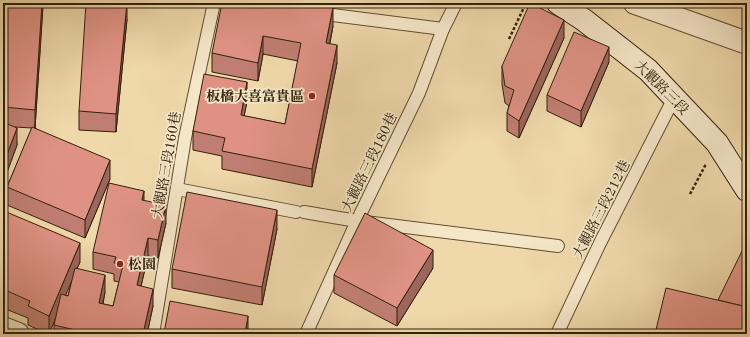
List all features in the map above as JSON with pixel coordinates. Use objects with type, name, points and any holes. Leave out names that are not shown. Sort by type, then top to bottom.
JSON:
[{"type":"main road","name":"大觀路三段","points":[[558,3],[584,20],[648,70],[717,143],[747,190]]},
{"type":"main road","points":[[635,3],[747,43]]},
{"type":"main road","points":[[3,328],[18,334]]},
{"type":"lane","name":"大觀路三段160巷","points":[[153,334],[186,138],[214,3]]},
{"type":"lane","name":"大觀路三段180巷","points":[[306,334],[357,221],[419,93],[443,29],[456,3]]},
{"type":"lane","points":[[309,12],[443,29]]},
{"type":"lane","name":"大觀路三段212巷","points":[[557,334],[600,243],[674,98]]},
{"type":"lane","points":[[177,189],[357,221],[558,246]]},
{"type":"path","points":[[509,39],[526,3]]},
{"type":"path","points":[[690,194],[717,143]]},
{"type":"building","points":[[3,3],[42,3],[35,110],[3,107]]},
{"type":"building","points":[[86,3],[127,3],[116,114],[79,111]]},
{"type":"building","name":"板橋大喜富貴區","points":[[222,3],[312,3],[333,7],[326,43],[337,45],[312,169],[222,151],[225,138],[193,131],[204,74],[247,82],[241,115],[285,124],[301,43],[263,36],[258,63],[212,53]]},
{"type":"building","points":[[530,3],[564,20],[519,121],[507,113],[514,90],[505,86],[502,66]]},
{"type":"building","points":[[574,32],[609,47],[581,111],[547,95]]},
{"type":"building","points":[[3,122],[17,128],[3,165]]},
{"type":"building","points":[[32,127],[110,160],[85,220],[7,187]]},
{"type":"building","name":"松園","points":[[109,183],[144,191],[142,200],[166,205],[158,240],[148,238],[137,285],[153,289],[143,334],[136,332],[136,334],[92,334],[54,325],[61,294],[68,296],[75,268],[105,275],[99,303],[113,306],[123,265],[114,263],[116,257],[93,252]]},
{"type":"building","points":[[187,192],[277,210],[262,287],[172,269]]},
{"type":"building","points":[[4,211],[80,243],[49,316],[28,306],[30,301],[3,289]]},
{"type":"building","points":[[365,213],[433,250],[397,308],[334,275]]},
{"type":"building","points":[[743,249],[747,255],[747,307],[718,300]]},
{"type":"building","points":[[666,288],[747,307],[747,334],[655,334]]},
{"type":"building","points":[[170,301],[248,316],[245,334],[165,334]]},
{"type":"place","name":"板橋大喜富貴區","points":[[312,96]]},
{"type":"place","name":"松園","points":[[120,264]]}]
